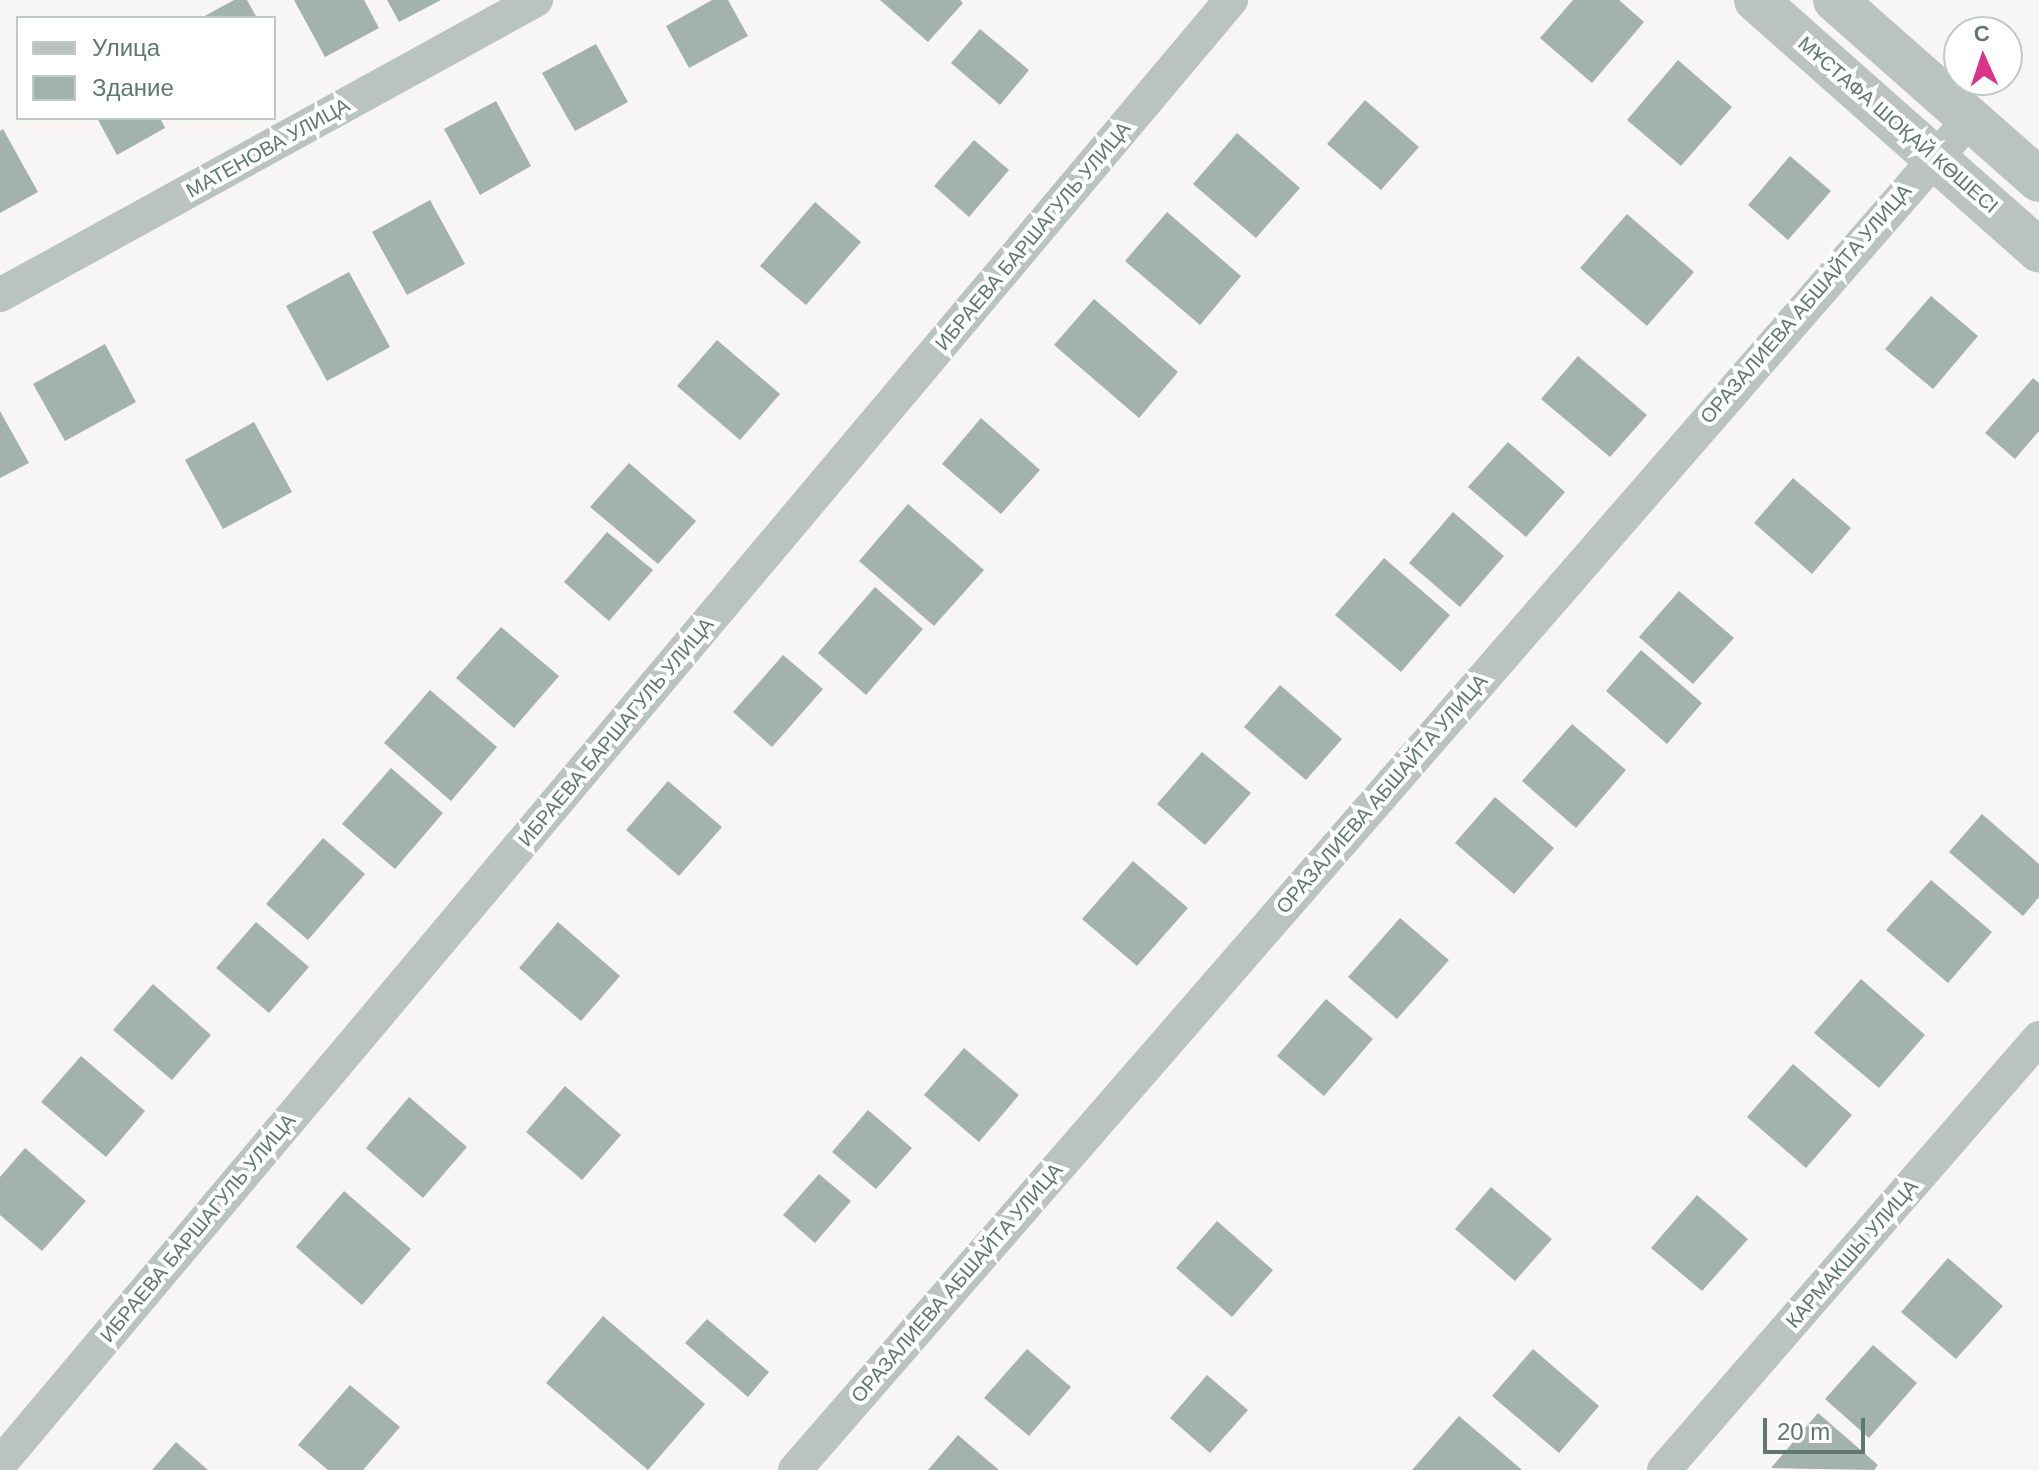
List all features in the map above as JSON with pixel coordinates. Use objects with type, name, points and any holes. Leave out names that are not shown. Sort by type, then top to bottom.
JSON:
[{"type":"street","name":"МАТЕНОВА УЛИЦА","points":[[0,295],[536,0]]},
{"type":"street","name":"ИБРАЕВА БАРШАГУЛЬ УЛИЦА","points":[[0,1464],[1231,0]]},
{"type":"street","name":"МҰСТАФА ШОҚАЙ КӨШЕСІ","points":[[1756,0],[2039,250]]},
{"type":"street","points":[[1835,0],[2039,180]]},
{"type":"street","name":"ОРАЗАЛИЕВА АБШАЙТА УЛИЦА","points":[[795,1470],[1970,119]]},
{"type":"street","name":"КАРМАКШЫ УЛИЦА","points":[[1664,1470],[2039,1038]]},
{"type":"building","points":[[234,0],[247,0],[256,16],[205,16]]},
{"type":"building","points":[[294,0],[364,0],[379,28],[325,57]]},
{"type":"building","points":[[387,0],[441,0],[399,22]]},
{"type":"building","points":[[712,0],[728,0],[748,36],[689,68],[666,26]]},
{"type":"building","points":[[880,0],[960,0],[963,3],[928,42]]},
{"type":"building","points":[[1573,0],[1619,0],[1644,22],[1592,83],[1540,38]]},
{"type":"building","points":[[980,29],[1029,70],[1000,105],[951,63]]},
{"type":"building","points":[[596,44],[628,102],[575,131],[542,73]]},
{"type":"building","points":[[1678,60],[1732,107],[1681,166],[1627,120]]},
{"type":"building","points":[[1365,100],[1419,147],[1381,190],[1327,144]]},
{"type":"building","points":[[496,101],[531,166],[480,195],[444,129]]},
{"type":"building","points":[[98,120],[161,120],[165,128],[117,155]]},
{"type":"building","points":[[3,129],[38,192],[0,213],[0,131]]},
{"type":"building","points":[[1237,133],[1300,188],[1256,238],[1193,184]]},
{"type":"building","points":[[974,140],[1009,170],[969,217],[934,186]]},
{"type":"building","points":[[1790,156],[1831,191],[1788,240],[1748,205]]},
{"type":"building","points":[[430,200],[465,264],[407,295],[372,232]]},
{"type":"building","points":[[815,202],[861,242],[806,305],[760,266]]},
{"type":"building","points":[[1167,212],[1241,276],[1200,325],[1125,261]]},
{"type":"building","points":[[1627,214],[1694,272],[1647,326],[1580,268]]},
{"type":"building","points":[[349,272],[390,347],[327,381],[286,306]]},
{"type":"building","points":[[1931,296],[1978,336],[1933,389],[1885,349]]},
{"type":"building","points":[[1094,299],[1178,372],[1139,418],[1054,345]]},
{"type":"building","points":[[717,340],[780,394],[740,440],[677,386]]},
{"type":"building","points":[[105,344],[136,402],[65,441],[33,384]]},
{"type":"building","points":[[1578,356],[1647,415],[1610,457],[1541,399]]},
{"type":"building","points":[[2033,378],[2039,383],[2039,431],[2015,459],[1985,433]]},
{"type":"building","points":[[0,411],[29,463],[0,478]]},
{"type":"building","points":[[981,418],[1040,470],[1001,514],[942,464]]},
{"type":"building","points":[[254,422],[292,492],[223,529],[185,460]]},
{"type":"building","points":[[1508,442],[1565,492],[1526,537],[1468,487]]},
{"type":"building","points":[[629,463],[696,521],[658,564],[590,507]]},
{"type":"building","points":[[1793,478],[1851,528],[1812,574],[1754,523]]},
{"type":"building","points":[[908,504],[984,570],[934,626],[859,561]]},
{"type":"building","points":[[1453,512],[1504,556],[1460,607],[1409,563]]},
{"type":"building","points":[[607,532],[653,570],[609,621],[564,582]]},
{"type":"building","points":[[1384,558],[1450,615],[1401,672],[1335,615]]},
{"type":"building","points":[[875,587],[923,629],[866,695],[818,653]]},
{"type":"building","points":[[1679,591],[1734,638],[1693,684],[1639,637]]},
{"type":"building","points":[[501,627],[559,676],[514,728],[456,678]]},
{"type":"building","points":[[1641,650],[1702,703],[1667,744],[1606,691]]},
{"type":"building","points":[[783,655],[823,689],[772,747],[733,712]]},
{"type":"building","points":[[1280,685],[1342,739],[1306,780],[1244,727]]},
{"type":"building","points":[[430,690],[497,747],[451,801],[384,743]]},
{"type":"building","points":[[1572,724],[1626,770],[1576,828],[1522,781]]},
{"type":"building","points":[[1202,752],[1251,793],[1205,845],[1157,804]]},
{"type":"building","points":[[391,768],[443,813],[395,869],[342,824]]},
{"type":"building","points":[[668,781],[722,827],[679,876],[626,830]]},
{"type":"building","points":[[1495,797],[1554,848],[1514,894],[1455,843]]},
{"type":"building","points":[[1982,814],[2039,864],[2039,897],[2023,916],[1949,852]]},
{"type":"building","points":[[323,838],[365,874],[308,940],[266,904]]},
{"type":"building","points":[[1133,861],[1188,908],[1137,966],[1082,919]]},
{"type":"building","points":[[1931,880],[1992,932],[1948,983],[1886,930]]},
{"type":"building","points":[[1400,918],[1449,960],[1397,1019],[1348,977]]},
{"type":"building","points":[[256,922],[309,967],[269,1013],[216,968]]},
{"type":"building","points":[[558,922],[620,976],[581,1021],[519,968]]},
{"type":"building","points":[[1861,979],[1925,1035],[1879,1088],[1814,1033]]},
{"type":"building","points":[[153,984],[211,1035],[172,1080],[113,1030]]},
{"type":"building","points":[[1326,999],[1373,1039],[1324,1096],[1277,1056]]},
{"type":"building","points":[[964,1048],[1019,1095],[979,1142],[924,1095]]},
{"type":"building","points":[[81,1056],[145,1111],[106,1157],[41,1102]]},
{"type":"building","points":[[1793,1064],[1852,1115],[1806,1168],[1747,1117]]},
{"type":"building","points":[[565,1086],[621,1135],[582,1180],[526,1132]]},
{"type":"building","points":[[409,1097],[467,1147],[423,1198],[366,1148]]},
{"type":"building","points":[[868,1110],[912,1148],[876,1189],[832,1152]]},
{"type":"building","points":[[25,1148],[86,1201],[42,1251],[0,1215],[0,1177]]},
{"type":"building","points":[[819,1174],[851,1201],[815,1243],[783,1215]]},
{"type":"building","points":[[1491,1187],[1552,1239],[1515,1281],[1455,1229]]},
{"type":"building","points":[[344,1191],[411,1249],[362,1305],[296,1247]]},
{"type":"building","points":[[1697,1195],[1748,1239],[1702,1291],[1651,1248]]},
{"type":"building","points":[[1217,1221],[1273,1270],[1232,1317],[1176,1268]]},
{"type":"building","points":[[1948,1258],[2003,1306],[1956,1359],[1901,1312]]},
{"type":"building","points":[[603,1316],[705,1404],[648,1470],[546,1383]]},
{"type":"building","points":[[707,1319],[769,1372],[748,1397],[685,1343]]},
{"type":"building","points":[[1873,1345],[1917,1383],[1869,1438],[1825,1399]]},
{"type":"building","points":[[1027,1349],[1071,1387],[1029,1436],[984,1398]]},
{"type":"building","points":[[1533,1349],[1599,1406],[1559,1453],[1492,1396]]},
{"type":"building","points":[[1207,1375],[1248,1410],[1210,1453],[1170,1418]]},
{"type":"building","points":[[350,1385],[400,1427],[363,1470],[328,1470],[298,1445]]},
{"type":"building","points":[[1818,1413],[1878,1465],[1874,1470],[1771,1468]]},
{"type":"building","points":[[1459,1416],[1522,1470],[1412,1470]]},
{"type":"building","points":[[958,1435],[999,1470],[928,1470]]},
{"type":"building","points":[[176,1442],[208,1470],[152,1470]]}]
